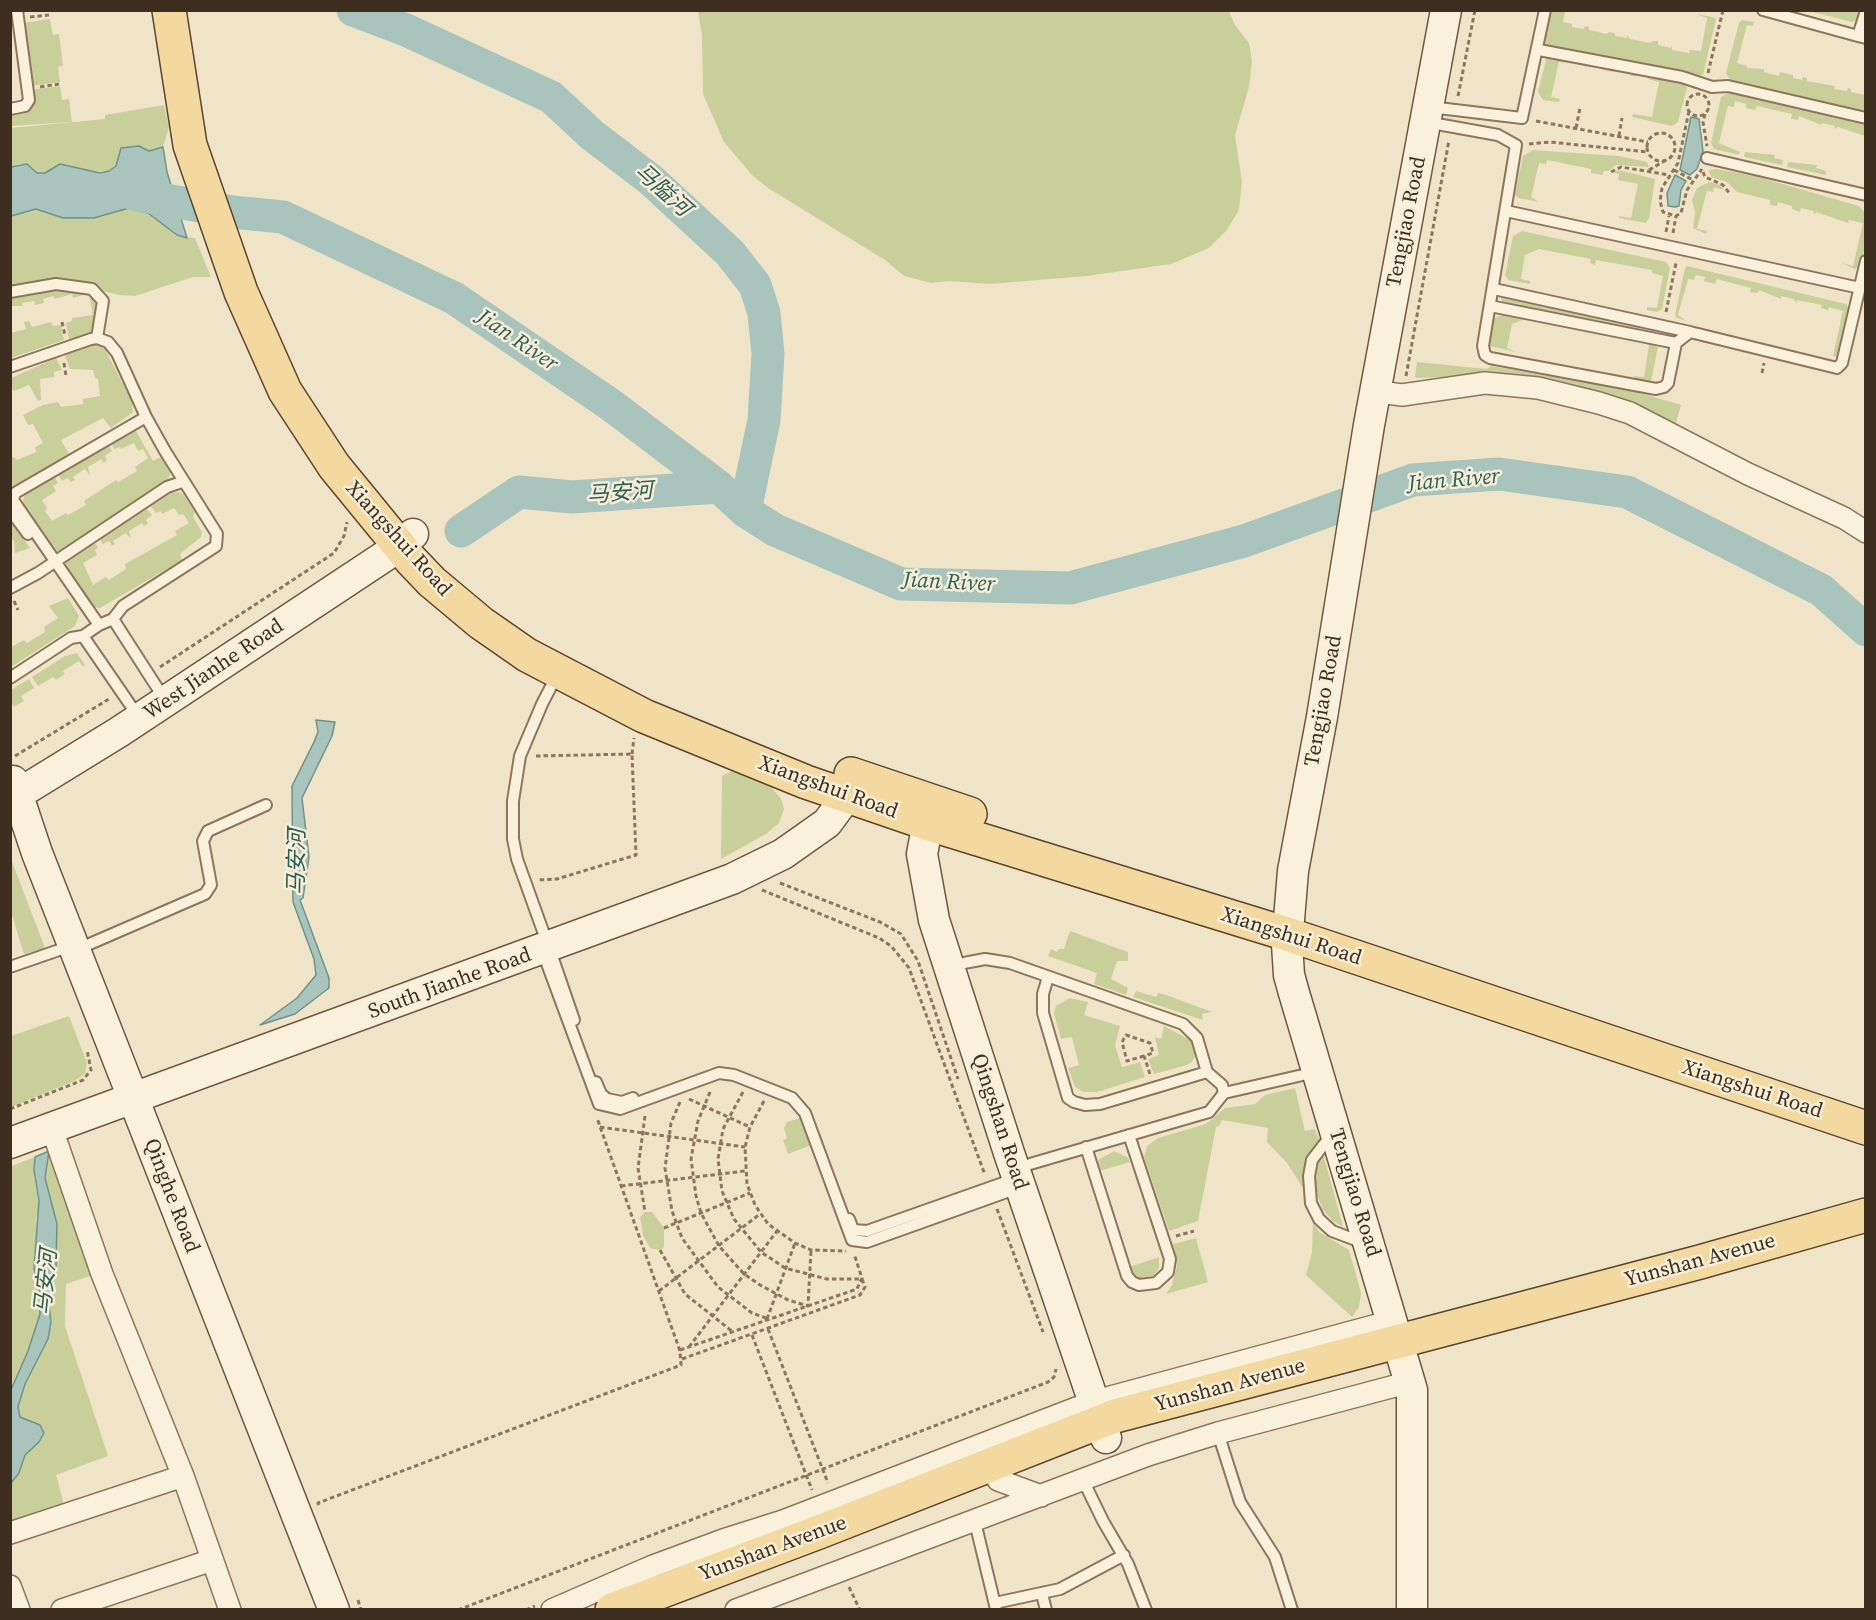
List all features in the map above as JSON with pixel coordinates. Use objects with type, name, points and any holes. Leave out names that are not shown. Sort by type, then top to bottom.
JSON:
[{"type":"main road","name":"Xiangshui Road","points":[[169,10],[201,146],[250,290],[270,363],[300,417],[334,466],[401,534],[479,594],[557,647],[613,680],[844,783]]},
{"type":"main road","name":"Xiangshui Road","points":[[187,10],[201,146]]},
{"type":"main road","name":"Xiangshui Road","points":[[401,534],[432,582],[481,623],[558,673],[644,716],[938,815],[1866,1107]]},
{"type":"main road","name":"Xiangshui Road","points":[[1295,928],[1866,1128]]},
{"type":"main road","name":"Yunshan Avenue","points":[[612,1610],[845,1522],[1107,1418],[1702,1281],[1863,1220]]},
{"type":"main road","name":"Yunshan Avenue","points":[[668,1610],[998,1480],[1107,1418]]},
{"type":"street","name":"Tengjiao Road","points":[[1405,1348],[1369,1244],[1289,975],[1295,928],[1307,875],[1349,577],[1375,426],[1438,116],[1446,10]]},
{"type":"street","name":"Tengjiao Road","points":[[1375,426],[1395,394],[1455,10]]},
{"type":"street","points":[[1395,394],[1485,383],[1538,388],[1599,403],[1630,413],[1748,474],[1844,518],[1866,532]]},
{"type":"street","name":"West Jianhe Road","points":[[13,794],[131,706],[401,534]]},
{"type":"street","name":"West Jianhe Road","points":[[13,794],[120,732],[401,534]]},
{"type":"street","name":"South Jianhe Road","points":[[10,1126],[126,1094],[545,944],[735,862],[779,839],[809,819],[844,783]]},
{"type":"street","name":"Qinghe Road","points":[[13,794],[33,843],[68,950],[126,1094],[321,1610]]},
{"type":"street","name":"Qingshan Road","points":[[938,815],[936,869],[1021,1174]]},
{"type":"street","name":"Qingshan Road","points":[[938,815],[922,854],[928,898],[1021,1174],[1107,1418]]},
{"type":"street","name":"Tengjiao Road","points":[[1295,928],[1306,985],[1405,1348],[1412,1610]]},
{"type":"street","name":"South Jianhe Road","points":[[10,1143],[52,1129],[126,1094]]},
{"type":"street","name":"Qinghe Road","points":[[126,1094],[345,1604]]},
{"type":"street","points":[[52,1129],[102,1274],[183,1476],[230,1610]]},
{"type":"street","points":[[736,1610],[975,1522],[1139,1458],[1218,1433],[1405,1348]]},
{"type":"street","points":[[552,1610],[813,1504],[1107,1418]]},
{"type":"street","points":[[10,1533],[183,1476]]},
{"type":"street","points":[[998,1480],[1041,1496]]},
{"type":"street","points":[[813,1504],[845,1522]]},
{"type":"street","points":[[62,1610],[212,1560]]},
{"type":"street","points":[[10,1586],[19,1610]]},
{"type":"lane","points":[[10,109],[25,106],[29,100],[17,10]]},
{"type":"lane","points":[[1438,116],[1516,120],[1524,114],[1539,50],[1545,10]]},
{"type":"lane","points":[[1763,10],[1862,37],[1866,11]]},
{"type":"lane","points":[[1539,50],[1682,78],[1706,85],[1728,86],[1866,118]]},
{"type":"lane","points":[[1438,116],[1498,135],[1516,145],[1483,346],[1485,355],[1490,358],[1656,389],[1664,387],[1668,382],[1676,343],[1690,332]]},
{"type":"lane","points":[[1707,158],[1866,195]]},
{"type":"lane","points":[[1506,211],[1860,288]]},
{"type":"lane","points":[[1494,289],[1664,326],[1837,368],[1842,363],[1866,261]]},
{"type":"lane","points":[[10,292],[56,284],[92,289],[103,301],[97,338]]},
{"type":"lane","points":[[1490,306],[1676,343]]},
{"type":"lane","points":[[10,367],[68,345],[97,338],[108,342],[117,353],[146,417],[182,482],[217,534],[216,546],[123,606],[113,619],[83,636],[71,638],[10,678]]},
{"type":"lane","points":[[96,627],[11,504],[20,490],[146,417]]},
{"type":"lane","points":[[10,588],[53,563],[167,487],[182,482]]},
{"type":"lane","points":[[113,619],[158,689]]},
{"type":"lane","points":[[83,636],[131,706]]},
{"type":"lane","points":[[558,673],[520,756],[513,801],[513,839],[524,880],[599,1104],[620,1110],[719,1073],[734,1075],[792,1098],[805,1113],[852,1240],[859,1243],[876,1239],[1086,1147],[1209,1112],[1224,1092],[1317,1072]]},
{"type":"lane","points":[[10,967],[68,950],[204,894],[211,885],[203,841],[208,831],[266,805]]},
{"type":"lane","points":[[964,963],[985,959],[1010,963],[1183,1024],[1197,1038],[1207,1072],[1222,1085],[1224,1092]]},
{"type":"lane","points":[[1048,977],[1043,994],[1043,1013],[1068,1098],[1080,1104],[1093,1105],[1207,1072]]},
{"type":"lane","points":[[1086,1147],[1127,1276],[1138,1285],[1156,1283],[1168,1272],[1170,1259],[1129,1135]]},
{"type":"lane","points":[[1337,1136],[1324,1143],[1312,1160],[1309,1176],[1311,1203],[1319,1219],[1332,1231],[1352,1240],[1369,1244]]},
{"type":"lane","points":[[1218,1433],[1240,1502],[1275,1557],[1292,1610]]},
{"type":"lane","points":[[1083,1480],[1124,1556],[1146,1610]]},
{"type":"lane","points":[[975,1522],[996,1606],[1075,1583],[1124,1556]]},
{"type":"lane","points":[[1042,1594],[1046,1610]]},
{"type":"path","points":[[1395,394],[1438,116],[1475,10]]},
{"type":"path","points":[[1706,85],[1723,10]]},
{"type":"path","points":[[1707,158],[1704,114],[1708,108],[1708,101],[1700,94],[1693,95],[1688,100],[1689,111],[1676,171],[1669,175],[1662,188],[1660,201],[1663,212],[1669,216],[1676,216],[1684,209],[1687,189],[1705,164],[1703,171],[1705,177],[1719,182],[1730,194]]},
{"type":"path","points":[[1576,128],[1580,108]]},
{"type":"path","points":[[1689,111],[1698,116],[1704,114]]},
{"type":"path","points":[[1524,114],[1528,119],[1648,142]]},
{"type":"path","points":[[1620,136],[1622,118]]},
{"type":"path","points":[[1648,152],[1648,142],[1657,133],[1666,134],[1673,140],[1675,149]]},
{"type":"path","points":[[1516,145],[1550,142],[1648,152],[1659,161],[1667,159]]},
{"type":"path","points":[[1675,149],[1681,150]]},
{"type":"path","points":[[1647,171],[1667,159],[1675,149]]},
{"type":"path","points":[[1611,172],[1617,167],[1669,175]]},
{"type":"path","points":[[1676,171],[1693,180]]},
{"type":"path","points":[[1664,326],[1679,249]]},
{"type":"path","points":[[520,756],[632,754],[636,855],[557,879],[524,880]]},
{"type":"path","points":[[773,882],[786,884],[880,922],[901,934],[918,960],[959,1082]]},
{"type":"path","points":[[761,889],[879,938],[891,946],[909,968],[1043,1333]]},
{"type":"path","points":[[1126,1035],[1150,1043],[1153,1053],[1144,1056],[1127,1061],[1122,1042],[1126,1035]]},
{"type":"path","points":[[10,1109],[83,1080],[91,1070],[86,1048]]},
{"type":"path","points":[[1144,1056],[1154,1087]]},
{"type":"path","points":[[749,1086],[728,1117],[720,1143],[719,1175],[726,1203],[740,1229],[760,1252],[785,1268],[809,1275],[846,1281],[862,1278]]},
{"type":"path","points":[[712,1088],[703,1106],[694,1140],[693,1178],[701,1213],[719,1246],[744,1274],[775,1294],[808,1305]]},
{"type":"path","points":[[682,1359],[860,1295],[865,1287],[852,1251],[811,1250],[795,1243],[777,1231],[760,1214],[750,1194],[745,1172],[745,1147],[750,1127],[769,1094]]},
{"type":"path","points":[[750,1127],[683,1096],[668,1136],[664,1168],[682,1239],[697,1262],[718,1287],[752,1313],[766,1320]]},
{"type":"path","points":[[322,1513],[318,1503],[679,1368],[682,1359],[680,1350],[594,1109]]},
{"type":"path","points":[[645,1212],[638,1168],[641,1132],[647,1109]]},
{"type":"path","points":[[597,1120],[608,1116]]},
{"type":"path","points":[[600,1127],[745,1147]]},
{"type":"path","points":[[986,1160],[993,1174],[1021,1174]]},
{"type":"path","points":[[621,1186],[745,1172]]},
{"type":"path","points":[[664,1228],[750,1194]]},
{"type":"path","points":[[659,1292],[760,1214]]},
{"type":"path","points":[[688,1348],[777,1231]]},
{"type":"path","points":[[766,1320],[795,1243]]},
{"type":"path","points":[[660,1250],[685,1294],[711,1317],[734,1332]]},
{"type":"path","points":[[808,1305],[811,1250]]},
{"type":"path","points":[[680,1350],[856,1289],[862,1278]]},
{"type":"path","points":[[768,1329],[831,1491]]},
{"type":"path","points":[[752,1335],[806,1476],[813,1504]]},
{"type":"path","points":[[458,1610],[1047,1382],[1054,1377],[1056,1366]]},
{"type":"path","points":[[846,1580],[860,1610]]},
{"type":"path","points":[[345,1604],[362,1610]]},
{"type":"green space","points":[[1860,10],[1857,20],[1852,22],[1808,11]]},
{"type":"green space","points":[[698,11],[1229,11],[1235,25],[1249,43],[1252,61],[1249,87],[1235,135],[1242,182],[1239,210],[1227,230],[1209,248],[1171,264],[1087,276],[990,284],[949,281],[931,283],[904,276],[885,260],[768,188],[752,175],[724,142],[703,94],[702,35]]},
{"type":"green space","points":[[1550,11],[1565,11],[1563,22],[1572,24],[1572,27],[1584,29],[1585,26],[1589,27],[1589,30],[1607,34],[1615,33],[1615,36],[1627,38],[1627,35],[1630,39],[1651,43],[1658,41],[1658,45],[1671,48],[1672,45],[1672,50],[1689,53],[1690,50],[1701,51],[1707,18],[1696,14],[1716,19],[1703,75],[1693,77],[1547,47],[1544,41]]},
{"type":"green space","points":[[50,19],[53,35],[59,34],[63,66],[58,67],[60,82],[31,86],[23,23]]},
{"type":"green space","points":[[1742,20],[1754,22],[1753,26],[1747,25],[1737,63],[1747,68],[1764,69],[1764,72],[1779,76],[1780,72],[1802,80],[1803,77],[1807,78],[1807,81],[1835,86],[1834,89],[1847,91],[1848,88],[1851,89],[1851,92],[1865,95],[1865,112],[1730,80],[1726,73],[1739,23]]},
{"type":"green space","points":[[1547,56],[1683,82],[1687,88],[1678,122],[1672,126],[1632,117],[1633,114],[1652,117],[1659,82],[1648,79],[1648,76],[1631,76],[1630,73],[1603,70],[1603,67],[1588,64],[1587,67],[1569,61],[1568,63],[1559,62],[1551,97],[1560,99],[1559,102],[1543,100],[1538,92]]},
{"type":"green space","points":[[60,86],[62,100],[69,99],[72,122],[11,126],[11,114],[26,111],[31,107],[31,90]]},
{"type":"green space","points":[[1730,92],[1865,125],[1865,136],[1838,127],[1834,129],[1835,126],[1822,123],[1821,125],[1799,116],[1798,120],[1791,119],[1792,114],[1757,106],[1755,110],[1746,108],[1746,104],[1735,101],[1734,107],[1728,106],[1719,143],[1740,152],[1739,155],[1714,149],[1711,143],[1721,97]]},
{"type":"green space","points":[[164,105],[169,127],[163,147],[149,151],[127,148],[119,152],[116,166],[109,171],[90,172],[60,165],[45,173],[36,173],[20,164],[11,167],[10,128],[105,119],[105,115]]},
{"type":"green space","points":[[1533,150],[1619,156],[1647,162],[1649,167],[1616,165],[1609,171],[1604,171],[1602,175],[1591,173],[1591,169],[1547,160],[1546,164],[1539,163],[1531,197],[1539,202],[1518,198],[1515,194],[1523,156]]},
{"type":"green space","points":[[1745,152],[1775,155],[1774,158],[1783,160],[1782,165],[1744,157]]},
{"type":"green space","points":[[1788,162],[1817,165],[1816,168],[1826,171],[1826,175],[1787,167]]},
{"type":"green space","points":[[1716,169],[1755,176],[1859,206],[1866,214],[1865,245],[1861,265],[1855,269],[1841,263],[1853,266],[1863,223],[1849,220],[1848,223],[1816,212],[1815,215],[1813,211],[1801,208],[1800,212],[1792,209],[1792,206],[1778,202],[1777,206],[1770,205],[1770,200],[1737,192],[1727,182],[1711,177],[1709,170]]},
{"type":"green space","points":[[1619,170],[1655,179],[1649,218],[1646,223],[1619,218],[1619,216],[1631,218],[1638,184],[1618,180],[1619,174],[1613,173]]},
{"type":"green space","points":[[1709,182],[1720,185],[1724,190],[1714,187],[1713,192],[1707,191],[1697,229],[1707,231],[1706,234],[1693,228],[1695,212],[1692,200],[1697,188]]},
{"type":"green space","points":[[129,208],[148,213],[182,237],[195,238],[211,277],[193,277],[135,296],[119,295],[56,280],[11,288],[11,216],[36,209],[63,218],[102,217],[118,209]]},
{"type":"green space","points":[[1522,231],[1666,262],[1670,268],[1662,309],[1657,312],[1647,310],[1647,307],[1657,308],[1663,276],[1652,273],[1652,270],[1596,260],[1595,265],[1590,263],[1591,259],[1539,249],[1525,255],[1521,279],[1530,281],[1530,284],[1508,280],[1505,275],[1513,236]]},
{"type":"green space","points":[[1687,266],[1846,304],[1850,310],[1838,357],[1833,356],[1843,311],[1829,307],[1828,310],[1821,308],[1822,305],[1797,300],[1796,303],[1794,299],[1781,296],[1781,299],[1759,290],[1757,293],[1750,292],[1751,288],[1717,279],[1715,284],[1704,281],[1705,277],[1696,275],[1694,280],[1688,279],[1678,315],[1687,321],[1677,318],[1675,315]]},
{"type":"green space","points":[[52,290],[87,291],[99,299],[94,335],[69,339],[66,323],[72,321],[72,318],[93,315],[89,293],[73,298],[72,294],[55,299],[53,296],[43,299],[44,303],[35,305],[34,301],[22,303],[23,306],[11,306],[10,298]]},
{"type":"green space","points":[[1501,296],[1659,329],[1656,333],[1502,302]]},
{"type":"green space","points":[[1502,315],[1525,319],[1512,324],[1507,348],[1516,352],[1490,346],[1493,319]]},
{"type":"green space","points":[[29,321],[32,327],[51,322],[53,326],[61,325],[64,340],[11,358],[11,333],[26,329],[24,322]]},
{"type":"green space","points":[[1638,340],[1658,347],[1651,381],[1633,379],[1634,376],[1644,377],[1649,345]]},
{"type":"green space","points":[[94,342],[104,347],[132,402],[133,412],[111,428],[103,418],[61,440],[69,454],[21,485],[11,486],[10,458],[14,457],[17,460],[36,452],[35,447],[43,443],[33,424],[28,425],[23,415],[43,405],[58,402],[61,407],[83,404],[83,399],[100,396],[98,379],[95,378],[93,370],[70,369],[64,353]]},
{"type":"green space","points":[[56,358],[62,370],[54,372],[54,377],[40,379],[41,400],[38,401],[29,385],[14,391],[11,388],[11,378]]},
{"type":"green space","points":[[1417,362],[1487,369],[1491,366],[1637,392],[1681,405],[1675,426],[1503,375],[1418,378],[1415,377]]},
{"type":"green space","points":[[136,431],[153,461],[161,457],[170,472],[169,478],[64,550],[57,551],[23,504],[24,494],[54,476],[58,483],[53,486],[56,491],[42,500],[47,508],[45,511],[52,521],[86,505],[84,501],[116,480],[118,482],[137,471],[135,467],[148,458],[143,449],[138,451],[134,443],[121,449],[120,447],[114,449],[112,444]]},
{"type":"green space","points":[[109,446],[112,451],[105,456],[107,460],[104,463],[101,459],[88,467],[90,476],[85,469],[73,477],[75,480],[71,482],[68,478],[62,481],[58,474]]},
{"type":"green space","points":[[166,493],[183,494],[195,512],[193,517],[202,532],[201,537],[180,554],[182,560],[100,608],[93,607],[67,570],[66,561],[94,542],[98,547],[95,550],[97,555],[83,563],[93,585],[106,577],[109,580],[126,569],[125,564],[177,535],[175,531],[189,523],[183,514],[179,515],[174,508],[162,514],[161,511],[156,513],[149,504]]},
{"type":"green space","points":[[146,508],[152,515],[146,520],[148,524],[144,526],[142,523],[129,531],[131,539],[126,533],[113,541],[115,544],[112,546],[109,541],[103,544],[99,538]]},
{"type":"green space","points":[[11,522],[30,548],[15,553]]},
{"type":"green space","points":[[68,598],[79,616],[75,626],[11,667],[11,647],[24,640],[27,643],[45,632],[44,627],[58,618],[49,606]]},
{"type":"green space","points":[[77,653],[85,665],[83,667],[79,661],[63,671],[65,674],[56,680],[53,677],[38,686],[32,677],[65,656]]},
{"type":"green space","points":[[29,679],[34,688],[21,696],[24,701],[14,707],[11,702],[11,690]]},
{"type":"green space","points":[[732,771],[762,781],[772,788],[781,799],[784,809],[779,823],[766,834],[721,859],[722,776]]},
{"type":"green space","points":[[11,859],[45,948],[24,954],[11,912]]},
{"type":"green space","points":[[1070,931],[1128,952],[1128,961],[1117,961],[1111,979],[1128,988],[1126,995],[1094,984],[1097,973],[1048,956],[1051,949],[1057,952],[1059,949],[1064,949]]},
{"type":"green space","points":[[1136,991],[1156,997],[1158,993],[1166,995],[1212,1012],[1202,1014],[1203,1020],[1133,997]]},
{"type":"green space","points":[[1070,998],[1088,1002],[1084,1015],[1120,1026],[1115,1046],[1122,1067],[1140,1062],[1145,1077],[1097,1092],[1083,1092],[1075,1087],[1068,1068],[1079,1065],[1072,1037],[1061,1039],[1054,1014],[1056,1006]]},
{"type":"green space","points":[[69,1016],[87,1063],[85,1074],[74,1081],[11,1107],[11,1036]]},
{"type":"green space","points":[[1164,1026],[1190,1040],[1196,1054],[1192,1062],[1187,1065],[1154,1074],[1148,1059],[1159,1055],[1155,1037],[1161,1039]]},
{"type":"green space","points":[[1295,1088],[1305,1131],[1315,1129],[1320,1142],[1303,1188],[1287,1163],[1267,1142],[1268,1128],[1222,1120],[1216,1127],[1198,1221],[1169,1231],[1144,1157],[1147,1146],[1158,1138],[1206,1124],[1225,1108],[1255,1104],[1265,1095]]},
{"type":"green space","points":[[800,1118],[811,1145],[788,1154],[783,1140],[787,1138],[784,1128],[787,1122]]},
{"type":"green space","points":[[1322,1150],[1343,1227],[1333,1221],[1323,1210],[1315,1190],[1313,1180],[1316,1161]]},
{"type":"green space","points":[[49,1151],[93,1275],[66,1284],[65,1326],[108,1456],[56,1475],[65,1509],[11,1525],[11,1483],[19,1473],[25,1454],[39,1442],[44,1433],[40,1425],[20,1417],[18,1407],[25,1384],[48,1340],[51,1322],[49,1305],[56,1266],[57,1224],[45,1178]]},
{"type":"green space","points":[[1114,1151],[1127,1157],[1130,1162],[1100,1171],[1098,1160]]},
{"type":"green space","points":[[35,1157],[34,1175],[39,1207],[36,1220],[38,1233],[34,1268],[40,1293],[40,1314],[28,1351],[11,1390],[11,1166]]},
{"type":"green space","points":[[645,1212],[652,1212],[664,1228],[664,1247],[660,1250],[650,1248],[643,1235],[640,1217]]},
{"type":"green space","points":[[1313,1222],[1319,1232],[1349,1250],[1361,1293],[1359,1307],[1352,1317],[1306,1275],[1312,1252]]},
{"type":"green space","points":[[1196,1238],[1208,1282],[1166,1294],[1172,1285],[1177,1266],[1173,1244]]},
{"type":"green space","points":[[1159,1257],[1159,1268],[1153,1276],[1139,1278],[1130,1271],[1129,1267]]},
{"type":"water","points":[[1691,117],[1699,119],[1703,151],[1697,169],[1690,175],[1680,170]]},
{"type":"water","points":[[139,146],[149,151],[163,147],[167,172],[187,238],[177,235],[148,213],[129,208],[94,218],[63,218],[36,209],[11,216],[11,167],[27,164],[37,173],[45,173],[60,164],[100,173],[116,166],[121,148]]},
{"type":"water","points":[[1675,175],[1686,181],[1681,190],[1679,206],[1675,207],[1668,206],[1667,193]]},
{"type":"water","points":[[316,720],[335,722],[332,736],[302,798],[309,857],[303,898],[300,900],[329,978],[329,988],[295,1014],[260,1025],[297,998],[316,975],[314,959],[293,902],[292,786],[318,732]]},
{"type":"water","points":[[49,1151],[45,1178],[57,1224],[56,1266],[49,1305],[51,1322],[48,1339],[25,1384],[18,1407],[20,1417],[40,1425],[44,1433],[39,1442],[25,1455],[19,1473],[11,1483],[11,1390],[28,1351],[40,1314],[40,1293],[34,1268],[39,1201],[34,1170],[35,1157]]},
{"type":"waterway","name":"马隘河","points":[[353,10],[406,30],[551,97],[592,135],[651,180],[730,253],[755,285],[764,313],[768,354],[764,420],[745,511]]},
{"type":"waterway","name":"Jian River","points":[[133,194],[232,212],[283,217],[454,298],[611,405],[719,487],[745,511],[775,530],[901,584],[1070,588],[1244,541],[1413,480],[1499,474],[1627,492],[1821,590],[1866,630]]},
{"type":"waterway","name":"马安河","points":[[461,531],[519,492],[572,497],[719,487]]}]
